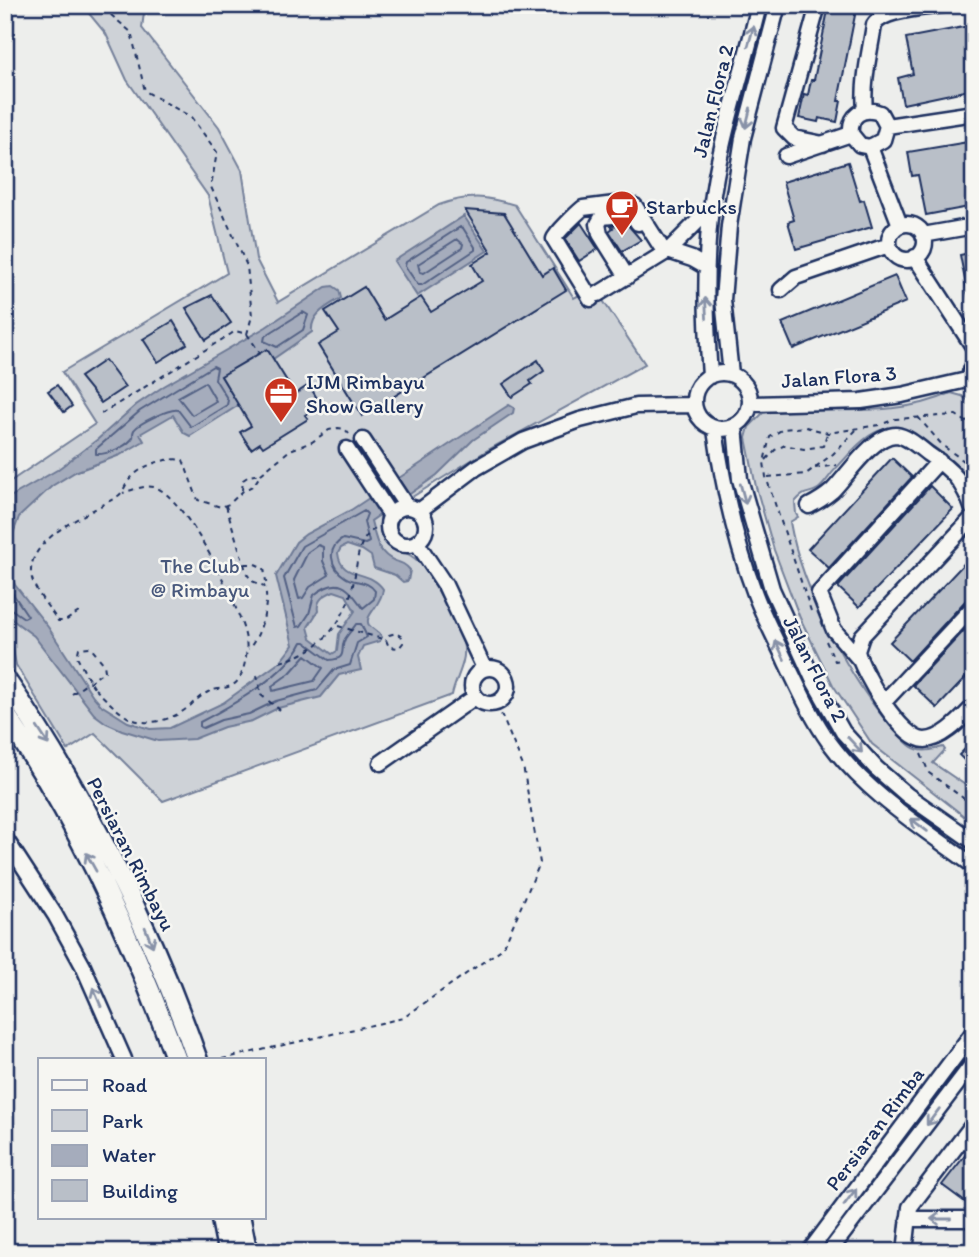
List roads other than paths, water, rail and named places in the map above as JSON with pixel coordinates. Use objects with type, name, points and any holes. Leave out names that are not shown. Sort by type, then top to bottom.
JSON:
[{"type":"main road","name":"Persiaran Rimbayu","points":[[5,679],[52,751],[143,921],[197,1058]]},
{"type":"main road","name":"Persiaran Rimbayu","points":[[5,714],[24,742],[97,872],[126,933],[176,1058]]},
{"type":"main road","points":[[225,1219],[228,1252]]},
{"type":"main road","points":[[225,1219],[247,1252]]},
{"type":"street","name":"Jalan Flora 2","points":[[710,376],[705,300],[711,208],[728,122],[759,5]]},
{"type":"street","name":"Jalan Flora 2","points":[[731,374],[723,300],[729,226],[743,138],[778,5]]},
{"type":"street","points":[[818,5],[784,128],[794,138],[823,144]]},
{"type":"street","points":[[865,110],[864,98],[874,24],[877,19],[890,14],[943,5]]},
{"type":"street","points":[[865,110],[880,113],[887,126],[883,140],[870,147],[860,145],[851,134],[851,121],[865,110]]},
{"type":"street","points":[[887,126],[974,113]]},
{"type":"street","points":[[786,156],[851,134]]},
{"type":"street","points":[[870,147],[900,225]]},
{"type":"street","points":[[664,254],[635,206],[623,203],[583,208],[558,231],[554,239],[595,297],[664,254],[711,208]]},
{"type":"street","points":[[627,276],[600,234],[598,224],[602,217],[632,214],[664,254],[692,259],[706,267]]},
{"type":"street","points":[[911,224],[923,235],[924,248],[915,257],[899,258],[891,251],[889,245],[892,231],[900,225],[911,224]]},
{"type":"street","points":[[923,235],[974,226]]},
{"type":"street","points":[[781,290],[796,277],[889,245]]},
{"type":"street","points":[[915,257],[974,348]]},
{"type":"street","name":"Jalan Flora 3","points":[[751,404],[861,401],[902,395],[972,381],[974,363]]},
{"type":"street","points":[[731,374],[746,385],[751,404],[743,421],[735,426],[715,429],[701,421],[694,405],[698,387],[710,376],[731,374]]},
{"type":"street","points":[[390,514],[410,507],[523,441],[580,420],[636,406],[694,405]]},
{"type":"street","name":"Jalan Flora 2","points":[[735,426],[740,479],[772,589],[814,681],[843,732],[876,768],[907,795],[974,842]]},
{"type":"street","name":"Jalan Flora 2","points":[[715,429],[723,483],[756,596],[799,689],[829,742],[880,794],[974,866]]},
{"type":"street","points":[[809,506],[830,492],[876,442],[886,437],[903,437],[958,477],[974,514],[862,636],[857,651],[859,659]]},
{"type":"street","points":[[354,442],[389,480],[410,507],[426,521],[425,534],[417,543],[404,545],[393,539],[388,528],[390,514],[374,491],[354,442]]},
{"type":"street","points":[[939,461],[819,593],[834,629],[859,659],[884,702],[915,737],[923,740],[936,737],[974,706]]},
{"type":"street","points":[[417,543],[444,585],[484,668]]},
{"type":"street","points":[[884,702],[974,606]]},
{"type":"street","points":[[484,668],[497,668],[502,672],[508,683],[506,695],[496,702],[485,703],[475,696],[471,686],[479,671],[484,668]]},
{"type":"street","points":[[380,763],[475,696]]},
{"type":"street","points":[[5,838],[55,915],[83,966],[124,1058]]},
{"type":"street","name":"Persiaran Rimba","points":[[809,1252],[974,1031]]},
{"type":"street","name":"Persiaran Rimba","points":[[829,1252],[842,1245],[974,1062]]},
{"type":"street","points":[[905,1252],[908,1219],[915,1199],[974,1123]]},
{"type":"street","points":[[908,1219],[974,1219]]},
{"type":"water","points":[[464,216],[487,251],[417,296],[394,261]]},
{"type":"water","points":[[333,286],[339,290],[341,298],[317,315],[312,332],[273,359],[267,349],[221,376],[239,405],[190,436],[184,433],[173,415],[140,434],[144,441],[120,455],[75,472],[52,486],[19,517],[8,548],[9,569],[15,585],[48,627],[101,705],[128,722],[150,729],[170,728],[223,703],[280,662],[293,645],[276,576],[296,542],[351,510],[509,405],[514,408],[513,413],[473,440],[437,475],[371,521],[384,554],[410,570],[408,581],[403,582],[395,575],[374,568],[371,556],[362,550],[347,545],[338,553],[344,567],[370,578],[383,589],[368,622],[382,637],[380,641],[363,646],[358,657],[361,670],[339,675],[321,697],[278,708],[252,721],[224,727],[194,739],[158,741],[106,723],[94,714],[34,636],[5,612],[5,500],[57,470],[98,439],[136,405],[164,386],[266,327],[326,287]],"holes":[[[334,591],[346,595],[355,611],[339,634],[337,651],[332,654],[311,638],[308,627],[324,596]]]},
{"type":"place","name":"Starbucks","points":[[622,237]]},
{"type":"place","name":"IJM Rimbayu Show Gallery","points":[[281,424]]},
{"type":"park label","name":"The Club @ Rimbayu","points":[[200,578]]}]
